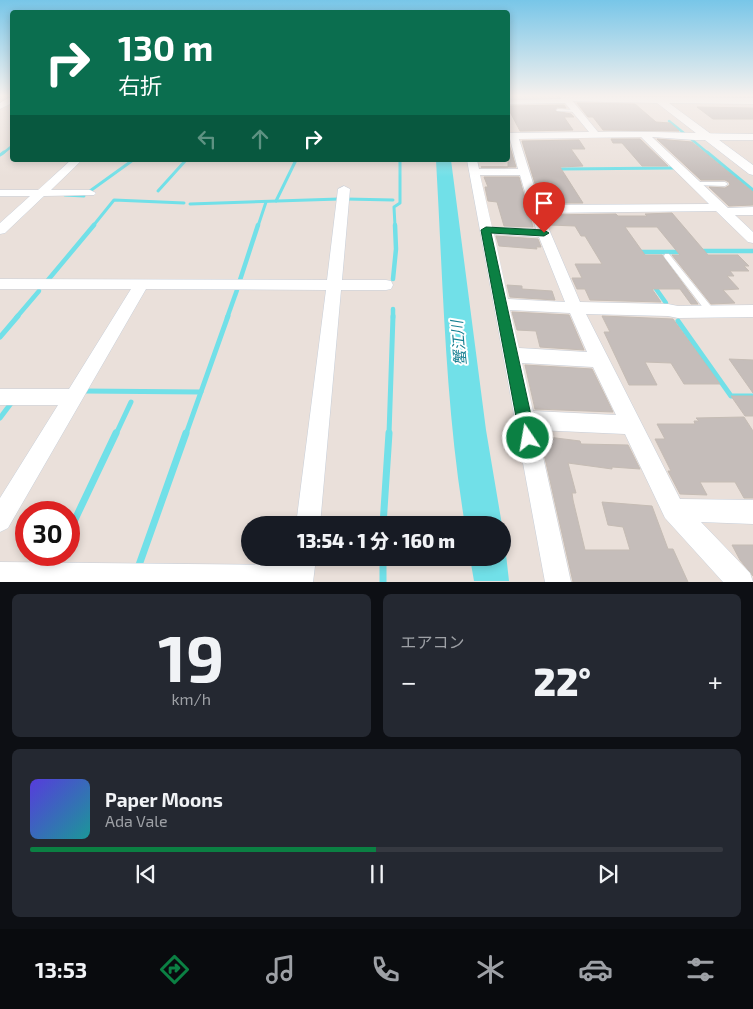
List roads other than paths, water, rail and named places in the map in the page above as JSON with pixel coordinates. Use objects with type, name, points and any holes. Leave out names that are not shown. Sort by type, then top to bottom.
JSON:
[{"type":"street","points":[[587,123],[596,135]]},
{"type":"street","points":[[690,123],[753,171]]},
{"type":"street","points":[[644,135],[753,239]]},
{"type":"street","points":[[741,582],[673,510],[598,360],[544,233],[525,172],[511,136],[644,135],[753,137]]},
{"type":"street","points":[[0,230],[75,162]]},
{"type":"street","points":[[525,172],[473,166],[558,582]]},
{"type":"street","points":[[309,516],[344,189]]},
{"type":"street","points":[[0,193],[90,193]]},
{"type":"street","points":[[536,209],[722,209],[753,211]]},
{"type":"street","points":[[486,230],[544,233]]},
{"type":"street","points":[[0,284],[386,285]]},
{"type":"street","points":[[0,520],[141,285]]},
{"type":"street","points":[[500,304],[711,312],[753,311]]},
{"type":"street","points":[[511,355],[598,360]]},
{"type":"street","points":[[0,397],[74,397]]},
{"type":"street","points":[[524,420],[630,424]]},
{"type":"street","points":[[673,510],[753,512]]},
{"type":"street","points":[[0,575],[302,572]]},
{"type":"lane","points":[[696,184],[725,184]]},
{"type":"lane","points":[[667,256],[711,312]]},
{"type":"water","name":"蟹江川","points":[[436,162],[451,162],[486,430],[500,516],[464,516],[449,389]]},
{"type":"water","points":[[471,566],[507,566],[509,581],[474,581]]},
{"type":"waterway","points":[[672,123],[685,134]]},
{"type":"waterway","points":[[690,138],[709,154]]},
{"type":"waterway","points":[[2,154],[10,148]]},
{"type":"waterway","points":[[0,155],[4,152]]},
{"type":"waterway","points":[[707,152],[753,190]]},
{"type":"waterway","points":[[90,191],[130,162]]},
{"type":"waterway","points":[[158,191],[184,162]]},
{"type":"waterway","points":[[276,201],[295,162]]},
{"type":"waterway","points":[[395,226],[394,207],[400,203],[400,162]]},
{"type":"waterway","points":[[561,169],[675,168]]},
{"type":"waterway","points":[[65,195],[84,196]]},
{"type":"waterway","points":[[190,204],[339,199]]},
{"type":"waterway","points":[[346,199],[393,200]]},
{"type":"waterway","points":[[93,226],[114,200],[184,203]]},
{"type":"waterway","points":[[258,226],[266,202]]},
{"type":"waterway","points":[[48,280],[94,225]]},
{"type":"waterway","points":[[240,280],[258,225]]},
{"type":"waterway","points":[[393,279],[396,249],[395,225]]},
{"type":"waterway","points":[[700,251],[753,251]]},
{"type":"waterway","points":[[637,252],[682,252]]},
{"type":"waterway","points":[[654,286],[666,303]]},
{"type":"waterway","points":[[227,318],[237,290]]},
{"type":"waterway","points":[[16,318],[39,291]]},
{"type":"waterway","points":[[393,309],[393,316]]},
{"type":"waterway","points":[[0,337],[18,316]]},
{"type":"waterway","points":[[201,392],[228,316]]},
{"type":"waterway","points":[[389,434],[393,316]]},
{"type":"waterway","points":[[678,321],[731,396],[753,396]]},
{"type":"waterway","points":[[84,391],[201,392]]},
{"type":"waterway","points":[[186,434],[201,392]]},
{"type":"waterway","points":[[0,418],[12,402]]},
{"type":"waterway","points":[[116,434],[131,402]]},
{"type":"waterway","points":[[80,509],[116,433]]},
{"type":"waterway","points":[[139,565],[186,433]]},
{"type":"waterway","points":[[384,516],[389,433]]},
{"type":"waterway","points":[[383,566],[383,582]]}]
